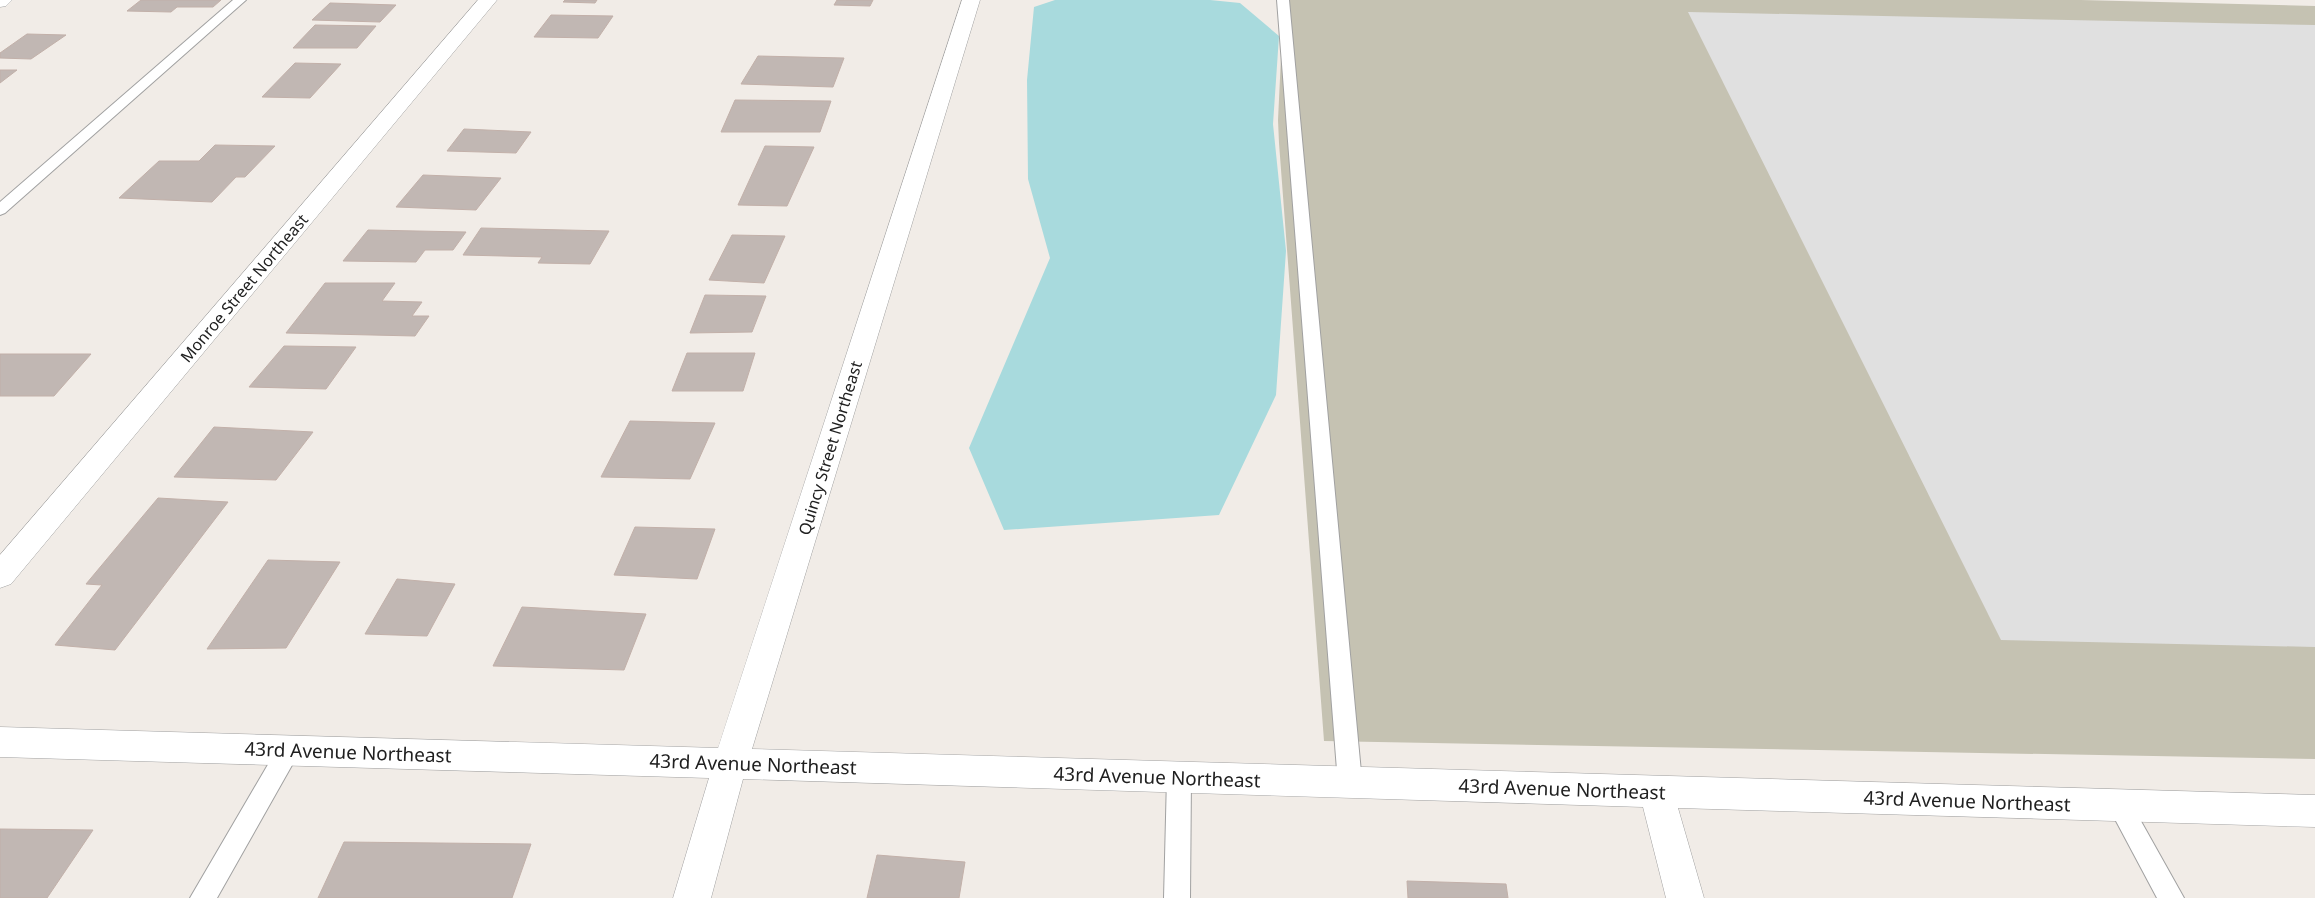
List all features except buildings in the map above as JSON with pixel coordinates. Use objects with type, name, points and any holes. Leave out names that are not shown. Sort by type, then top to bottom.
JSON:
[{"type":"street","name":"Monroe Street Northeast","points":[[0,576],[488,0]]},
{"type":"street","name":"Quincy Street Northeast","points":[[692,898],[730,764],[971,0]]},
{"type":"street","name":"43rd Avenue Northeast","points":[[0,742],[2315,811]]},
{"type":"street","points":[[1656,791],[1686,898]]},
{"type":"lane","points":[[0,210],[240,0]]},
{"type":"lane","points":[[1283,0],[1350,783]]},
{"type":"lane","points":[[203,898],[288,751]]},
{"type":"lane","points":[[1177,898],[1179,777]]},
{"type":"lane","points":[[2120,806],[2171,898]]},
{"type":"shaded area","points":[[1279,0],[2081,0],[2315,6],[2315,759],[1324,741],[1279,143],[1278,120],[1282,36]]},
{"type":"shaded area","points":[[1688,12],[2315,25],[2315,647],[2001,640]]},
{"type":"water","points":[[1055,0],[1210,0],[1240,3],[1279,36],[1273,124],[1286,251],[1276,395],[1219,515],[1004,530],[969,448],[1050,258],[1028,179],[1027,80],[1034,7]]}]
